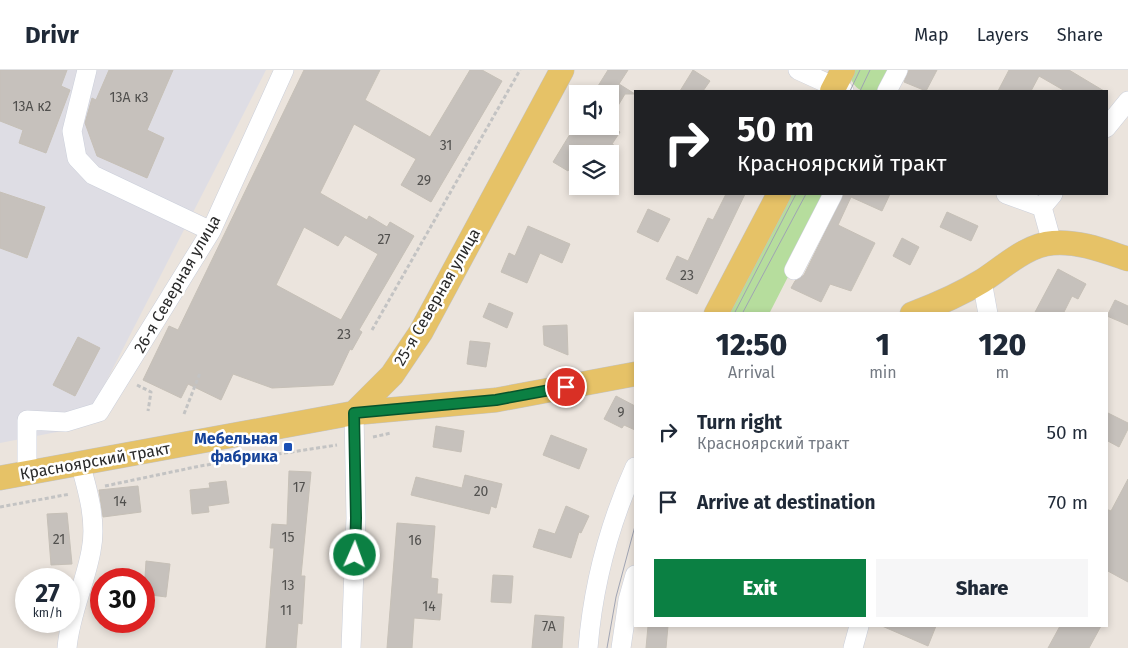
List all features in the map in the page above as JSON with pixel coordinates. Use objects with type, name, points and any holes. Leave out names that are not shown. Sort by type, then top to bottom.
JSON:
[{"type":"main road","name":"25-я Северная улица","points":[[354,413],[392,375],[421,332],[562,70]]},
{"type":"main road","points":[[717,312],[778,195]]},
{"type":"main road","points":[[918,312],[937,305],[982,281],[1032,248],[1052,243],[1079,244],[1128,259]]},
{"type":"main road","name":"Красноярский тракт","points":[[0,478],[354,413],[496,400],[634,374]]},
{"type":"street","points":[[87,70],[72,131],[77,158],[93,175],[211,231]]},
{"type":"street","name":"26-я Северная улица","points":[[27,473],[27,420],[66,422],[99,412],[211,231],[284,70]]},
{"type":"street","points":[[798,70],[838,85]]},
{"type":"street","points":[[888,90],[898,70]]},
{"type":"street","points":[[1108,126],[1128,101]]},
{"type":"street","points":[[794,270],[832,195]]},
{"type":"street","points":[[1013,195],[1048,200],[1052,243]]},
{"type":"street","points":[[982,281],[988,312]]},
{"type":"street","points":[[351,648],[356,518],[354,413]]},
{"type":"street","points":[[67,648],[68,629],[92,550],[93,521],[80,463]]},
{"type":"street","points":[[588,648],[599,569],[624,491],[634,469]]},
{"type":"street","points":[[621,648],[628,600],[634,579]]},
{"type":"street","points":[[853,648],[859,627]]},
{"type":"path","points":[[372,330],[520,70]]},
{"type":"path","points":[[184,414],[200,373]]},
{"type":"path","points":[[122,377],[151,392],[148,411]]},
{"type":"path","points":[[0,507],[200,466],[355,442],[394,432]]},
{"type":"shaded area","points":[[0,70],[266,70],[89,415],[57,432],[0,443]]},
{"type":"green space","points":[[853,70],[896,70],[883,90],[861,90],[856,87],[850,77]]},
{"type":"green space","points":[[790,195],[826,195],[770,312],[729,312]]},
{"type":"building","points":[[0,70],[67,70],[61,86],[70,90],[46,153],[19,143],[23,130],[0,121]]},
{"type":"building","points":[[109,70],[173,70],[147,130],[164,138],[147,178],[97,156],[85,123],[92,98],[96,100]]},
{"type":"building","points":[[304,70],[380,70],[365,100],[430,137],[470,70],[482,70],[502,81],[431,202],[401,185],[416,159],[354,124],[320,193],[367,220],[369,216],[387,227],[390,222],[414,236],[359,330],[362,332],[352,350],[350,349],[333,385],[272,388],[233,374],[221,400],[188,384],[181,398],[143,380],[169,326],[178,330]],"holes":[[[304,227],[338,246],[345,235],[378,254],[341,320],[276,285]]]},
{"type":"building","points":[[608,70],[628,70],[619,84],[634,94],[625,94],[619,104],[619,85],[599,85]]},
{"type":"building","points":[[693,70],[710,81],[704,90],[681,90]]},
{"type":"building","points":[[909,70],[937,70],[927,90],[904,82]]},
{"type":"building","points":[[1009,70],[1069,70],[1102,90],[1063,90],[1039,76],[1032,90],[999,90]]},
{"type":"building","points":[[570,135],[618,135],[612,144],[614,145],[569,145],[568,171],[553,162]]},
{"type":"building","points":[[0,192],[45,207],[27,258],[0,248]]},
{"type":"building","points":[[726,195],[745,195],[697,294],[666,279],[677,256],[688,261],[708,218],[713,220]]},
{"type":"building","points":[[844,195],[890,195],[882,211],[851,197],[838,225],[875,243],[851,291],[830,284],[821,302],[791,288],[795,281],[804,275]]},
{"type":"building","points":[[648,209],[670,219],[658,242],[637,232]]},
{"type":"building","points":[[947,212],[978,226],[971,241],[940,227]]},
{"type":"building","points":[[528,226],[570,244],[562,263],[540,253],[527,283],[501,272],[509,253],[515,256]]},
{"type":"building","points":[[902,238],[919,247],[910,265],[893,256]]},
{"type":"building","points":[[1058,269],[1086,284],[1078,299],[1072,296],[1064,312],[1035,312]]},
{"type":"building","points":[[1115,300],[1128,306],[1128,325],[1108,316]]},
{"type":"building","points":[[489,303],[513,313],[507,328],[483,317]]},
{"type":"building","points":[[567,325],[568,355],[544,345],[543,326]]},
{"type":"building","points":[[78,337],[100,348],[75,396],[53,385]]},
{"type":"building","points":[[470,341],[490,343],[486,367],[467,364]]},
{"type":"building","points":[[616,396],[634,405],[634,430],[624,425],[622,428],[604,419]]},
{"type":"building","points":[[1108,413],[1128,423],[1128,429],[1119,447],[1108,441]]},
{"type":"building","points":[[436,426],[464,431],[461,452],[433,447]]},
{"type":"building","points":[[551,435],[587,449],[579,469],[543,455]]},
{"type":"building","points":[[289,471],[311,472],[301,576],[305,576],[302,624],[298,623],[296,648],[266,648],[274,548],[270,548],[272,524],[287,525]]},
{"type":"building","points":[[465,475],[502,484],[496,508],[491,506],[489,514],[411,495],[416,477],[462,488]]},
{"type":"building","points":[[1128,479],[1128,582],[1108,571],[1108,510],[1111,511]]},
{"type":"building","points":[[226,481],[229,503],[208,506],[209,512],[192,514],[190,490],[210,488],[209,483]]},
{"type":"building","points":[[138,486],[141,512],[103,517],[99,490]]},
{"type":"building","points":[[566,506],[589,516],[581,533],[579,532],[571,558],[533,547],[539,529],[555,534]]},
{"type":"building","points":[[67,513],[72,564],[51,565],[47,514]]},
{"type":"building","points":[[397,523],[435,526],[431,578],[438,579],[437,594],[442,594],[440,620],[414,618],[412,648],[387,648]]},
{"type":"building","points":[[146,561],[170,564],[166,597],[155,596],[155,568],[146,568]]},
{"type":"building","points":[[493,575],[513,576],[511,603],[491,602]]},
{"type":"building","points":[[535,615],[564,617],[562,648],[532,648]]},
{"type":"building","points":[[648,627],[668,627],[666,648],[646,648]]},
{"type":"building","points":[[884,627],[936,627],[928,646]]},
{"type":"building","points":[[1059,627],[1100,627],[1089,648],[1048,648]]},
{"type":"tram line","points":[[850,90],[860,70]]},
{"type":"tram line","points":[[860,90],[870,70]]},
{"type":"tram line","points":[[735,312],[795,195]]},
{"type":"tram line","points":[[743,312],[805,195]]},
{"type":"tram line","points":[[607,648],[616,597],[634,530]]},
{"type":"place","name":"Мебельная фабрика","points":[[288,447]]},
{"type":"route","points":[[355,555],[354,413],[496,400],[566,387]]}]
